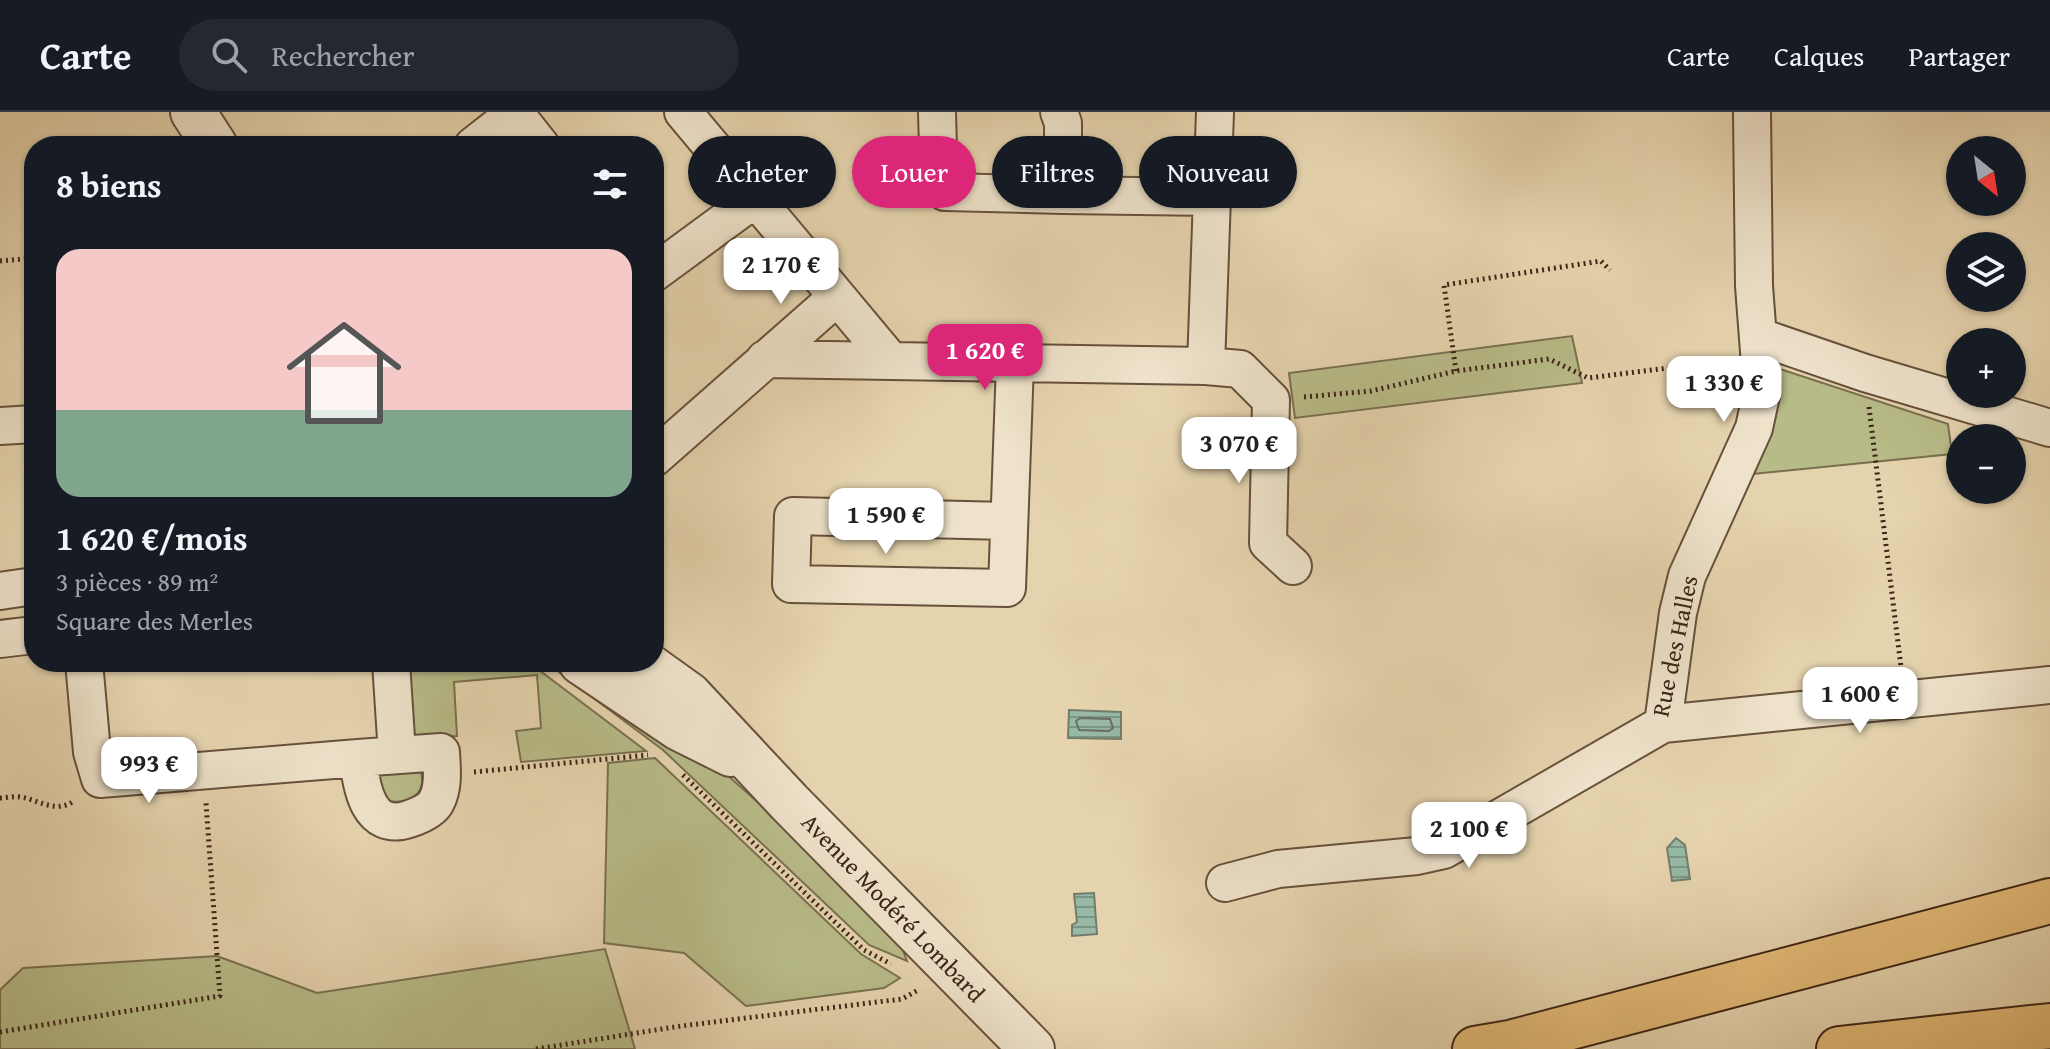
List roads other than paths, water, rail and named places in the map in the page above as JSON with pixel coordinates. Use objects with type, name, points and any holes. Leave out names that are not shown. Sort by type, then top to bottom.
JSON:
[{"type":"highway","points":[[1475,1049],[1510,1043],[2050,901]]},
{"type":"highway","points":[[1839,1049],[2050,1026]]},
{"type":"street","points":[[193,112],[209,136]]},
{"type":"street","points":[[683,112],[703,136]]},
{"type":"street","points":[[937,112],[939,186],[945,192],[992,193]]},
{"type":"street","points":[[1059,112],[1063,136]]},
{"type":"street","points":[[1214,136],[1215,112]]},
{"type":"street","name":"Rue des Halles","points":[[1225,883],[1278,869],[1417,856],[1444,850],[1663,724],[1678,613],[1687,576],[1754,428],[1762,391],[1754,286],[1752,112]]},
{"type":"street","points":[[486,136],[515,113],[533,136]]},
{"type":"street","points":[[664,266],[742,208]]},
{"type":"street","points":[[764,208],[891,361]]},
{"type":"street","points":[[1206,366],[1213,208]]},
{"type":"street","points":[[664,449],[837,297]]},
{"type":"street","points":[[1761,347],[1865,373],[2050,428]]},
{"type":"street","points":[[765,359],[1240,369],[1271,400],[1268,543],[1293,566]]},
{"type":"street","points":[[1008,521],[793,516],[791,584],[1007,588],[1015,363]]},
{"type":"street","points":[[0,426],[24,425]]},
{"type":"street","points":[[0,591],[24,587]]},
{"type":"street","points":[[0,639],[24,636]]},
{"type":"street","points":[[85,672],[92,752],[100,779],[397,754],[441,752],[442,777],[435,803],[420,816],[401,822],[382,818],[368,805],[360,785],[358,758]]},
{"type":"street","points":[[392,672],[397,754]]},
{"type":"street","name":"Avenue Modéré Lombard","points":[[596,672],[679,728],[755,766]]},
{"type":"street","name":"Avenue Modéré Lombard","points":[[657,672],[689,695],[1023,1040]]},
{"type":"street","points":[[1663,724],[2050,685]]},
{"type":"water","points":[[1069,710],[1121,712],[1121,739],[1068,738]]},
{"type":"water","points":[[1676,838],[1685,845],[1690,879],[1672,881],[1667,848]]},
{"type":"water","points":[[1094,893],[1097,934],[1072,936],[1072,925],[1077,922],[1074,894]]}]
